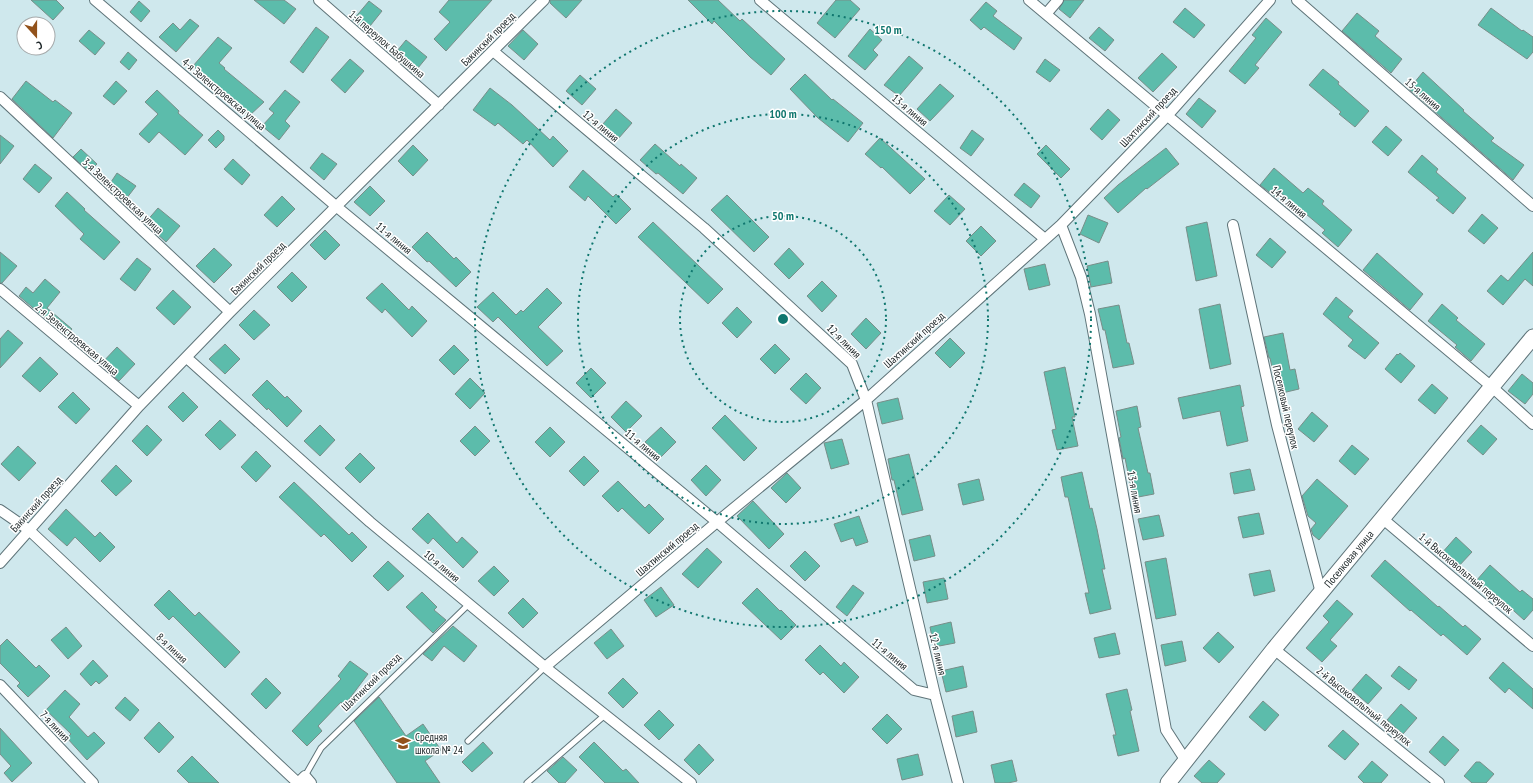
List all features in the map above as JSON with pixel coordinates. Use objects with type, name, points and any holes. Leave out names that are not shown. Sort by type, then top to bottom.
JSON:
[{"type":"street","name":"4-я Зеленстроевская улица","points":[[95,0],[337,207]]},
{"type":"street","name":"1-й переулок Бабушкина","points":[[319,0],[439,105]]},
{"type":"street","name":"Бакинский проезд","points":[[0,563],[139,406],[230,312],[544,0]]},
{"type":"street","name":"13-я линия","points":[[760,0],[1045,239]]},
{"type":"street","name":"14-я линия","points":[[1028,0],[1492,387],[1533,424]]},
{"type":"street","points":[[1046,14],[1058,0]]},
{"type":"street","name":"Шахтинский проезд","points":[[545,667],[717,522],[866,400],[1061,225],[1167,116],[1270,0]]},
{"type":"street","name":"15-я линия","points":[[1297,0],[1533,206]]},
{"type":"street","name":"12-я линия","points":[[493,51],[704,228],[852,364],[866,400],[935,695],[958,783]]},
{"type":"street","name":"3-я Зеленстроевская улица","points":[[0,97],[230,312]]},
{"type":"street","name":"11-я линия","points":[[337,207],[717,522],[914,690],[935,695]]},
{"type":"street","name":"13-я линия","points":[[1061,225],[1081,277],[1090,314],[1166,730],[1186,760]]},
{"type":"street","name":"Поселковый переулок","points":[[1233,225],[1277,425],[1320,593]]},
{"type":"street","name":"2-я Зеленстроевская улица","points":[[0,289],[139,406]]},
{"type":"street","name":"Поселковая улица","points":[[1169,783],[1274,649],[1533,336]]},
{"type":"street","name":"10-я линия","points":[[187,358],[370,522],[545,667],[691,783]]},
{"type":"street","name":"8-я линия","points":[[0,510],[29,530],[305,781]]},
{"type":"street","name":"1-й Высоковольтный переулок","points":[[1383,519],[1533,646]]},
{"type":"street","name":"2-й Высоковольтный переулок","points":[[1274,649],[1439,783]]},
{"type":"street","name":"7-я линия","points":[[0,685],[93,783]]},
{"type":"lane","name":"Шахтинский проезд","points":[[305,781],[321,748],[469,604]]},
{"type":"lane","points":[[468,741],[545,667]]},
{"type":"lane","points":[[527,783],[605,715]]},
{"type":"building","points":[[31,0],[56,0],[64,8],[56,17],[49,16]]},
{"type":"building","points":[[254,0],[284,0],[296,9],[284,24]]},
{"type":"building","points":[[449,0],[492,0],[446,51],[434,39],[450,22],[439,12]]},
{"type":"building","points":[[550,0],[582,0],[566,18],[550,3]]},
{"type":"building","points":[[688,0],[718,0],[740,21],[742,19],[785,59],[771,75],[750,57],[714,21],[712,24]]},
{"type":"building","points":[[836,0],[850,0],[860,9],[835,38],[817,23]]},
{"type":"building","points":[[1064,0],[1084,0],[1070,18],[1059,9]]},
{"type":"building","points":[[139,1],[150,11],[141,22],[130,12]]},
{"type":"building","points":[[369,1],[382,11],[366,31],[353,20]]},
{"type":"building","points":[[986,2],[997,11],[993,16],[1022,38],[1014,50],[984,27],[981,30],[970,20]]},
{"type":"building","points":[[1185,8],[1205,25],[1194,38],[1173,22]]},
{"type":"building","points":[[1491,8],[1522,31],[1523,30],[1533,37],[1533,52],[1527,59],[1478,25]]},
{"type":"building","points":[[1357,13],[1379,31],[1375,36],[1402,59],[1391,73],[1342,31]]},
{"type":"building","points":[[1266,18],[1282,32],[1255,65],[1259,68],[1245,84],[1229,71],[1256,38],[1252,35]]},
{"type":"building","points":[[190,19],[199,26],[176,52],[159,37],[173,23],[180,30]]},
{"type":"building","points":[[316,27],[329,37],[303,73],[290,62]]},
{"type":"building","points":[[1099,27],[1114,40],[1105,51],[1089,38]]},
{"type":"building","points":[[870,29],[882,40],[873,50],[878,55],[865,70],[848,56]]},
{"type":"building","points":[[89,30],[105,43],[95,55],[79,41]]},
{"type":"building","points":[[523,30],[538,44],[524,60],[508,46]]},
{"type":"building","points":[[218,37],[232,48],[219,63],[225,68],[224,69],[264,102],[249,116],[193,66]]},
{"type":"building","points":[[406,40],[427,57],[413,74],[393,56]]},
{"type":"building","points":[[128,52],[137,60],[129,70],[120,62]]},
{"type":"building","points":[[1162,53],[1177,67],[1153,92],[1138,78]]},
{"type":"building","points":[[909,56],[923,68],[899,96],[884,85]]},
{"type":"building","points":[[350,59],[364,71],[345,93],[331,80]]},
{"type":"building","points":[[1045,59],[1060,70],[1050,82],[1036,72]]},
{"type":"building","points":[[1323,69],[1369,111],[1355,127],[1339,114],[1341,112],[1309,85]]},
{"type":"building","points":[[1423,72],[1464,110],[1463,111],[1494,138],[1491,141],[1524,165],[1513,180],[1409,89]]},
{"type":"building","points":[[805,74],[832,100],[833,99],[863,123],[848,142],[818,118],[790,89]]},
{"type":"building","points":[[580,75],[596,89],[582,105],[566,91]]},
{"type":"building","points":[[26,81],[53,102],[55,100],[72,113],[53,138],[12,99]]},
{"type":"building","points":[[116,81],[127,91],[114,105],[103,96]]},
{"type":"building","points":[[940,84],[954,96],[930,121],[917,109]]},
{"type":"building","points":[[490,88],[512,105],[550,140],[553,136],[568,151],[553,167],[527,140],[523,144],[498,123],[495,126],[473,110]]},
{"type":"building","points":[[157,90],[179,111],[178,113],[203,135],[185,155],[159,132],[149,143],[139,134],[158,114],[145,102]]},
{"type":"building","points":[[285,90],[300,102],[285,121],[290,126],[279,140],[262,126],[274,113],[269,109]]},
{"type":"building","points":[[1199,98],[1216,111],[1202,128],[1186,114]]},
{"type":"building","points":[[616,109],[632,123],[618,139],[602,125]]},
{"type":"building","points":[[1108,109],[1120,120],[1102,140],[1090,129]]},
{"type":"building","points":[[1386,126],[1402,140],[1388,156],[1372,142]]},
{"type":"building","points":[[218,130],[224,136],[224,140],[216,148],[208,140]]},
{"type":"building","points":[[972,130],[984,139],[971,156],[960,148]]},
{"type":"building","points":[[0,135],[14,146],[0,164]]},
{"type":"building","points":[[880,138],[925,179],[910,194],[882,167],[881,168],[865,154]]},
{"type":"building","points":[[655,144],[680,166],[681,164],[697,178],[683,194],[640,160]]},
{"type":"building","points":[[413,145],[428,160],[413,176],[398,161]]},
{"type":"building","points":[[1046,145],[1070,169],[1061,178],[1037,154]]},
{"type":"building","points":[[1166,148],[1179,164],[1147,189],[1146,188],[1118,213],[1104,198],[1118,185]]},
{"type":"building","points":[[81,149],[97,164],[89,172],[73,157]]},
{"type":"building","points":[[322,153],[337,164],[324,180],[310,168]]},
{"type":"building","points":[[1422,155],[1438,169],[1436,172],[1466,198],[1453,214],[1436,200],[1439,198],[1408,172]]},
{"type":"building","points":[[233,159],[250,175],[242,185],[224,169]]},
{"type":"building","points":[[35,164],[52,178],[39,193],[23,179]]},
{"type":"building","points":[[1274,168],[1303,193],[1308,188],[1324,201],[1322,204],[1352,230],[1338,247],[1322,233],[1325,230],[1281,193],[1277,198],[1260,185]]},
{"type":"building","points":[[583,170],[613,197],[616,194],[631,209],[616,224],[588,196],[585,201],[569,187]]},
{"type":"building","points":[[117,173],[136,186],[123,203],[107,188]]},
{"type":"building","points":[[1024,183],[1040,196],[1031,208],[1014,195]]},
{"type":"building","points":[[370,186],[385,201],[370,216],[354,202]]},
{"type":"building","points":[[67,192],[85,209],[84,210],[120,242],[104,260],[80,239],[84,234],[55,206]]},
{"type":"building","points":[[727,195],[769,237],[754,252],[711,210]]},
{"type":"building","points":[[949,195],[965,209],[950,225],[934,211]]},
{"type":"building","points":[[282,196],[295,209],[277,227],[264,215]]},
{"type":"building","points":[[158,208],[180,226],[166,242],[145,223]]},
{"type":"building","points":[[1482,214],[1498,228],[1484,244],[1468,231]]},
{"type":"building","points":[[1088,215],[1108,223],[1099,243],[1080,234]]},
{"type":"building","points":[[653,222],[723,289],[708,304],[638,237]]},
{"type":"building","points":[[1207,222],[1217,276],[1196,281],[1186,227]]},
{"type":"building","points":[[981,226],[996,241],[981,256],[966,241]]},
{"type":"building","points":[[325,230],[340,245],[325,260],[310,245]]},
{"type":"building","points":[[427,232],[454,259],[456,257],[471,272],[456,287],[412,247]]},
{"type":"building","points":[[1270,238],[1286,252],[1272,268],[1256,255]]},
{"type":"building","points":[[214,248],[232,265],[214,283],[196,266]]},
{"type":"building","points":[[789,248],[804,264],[789,279],[774,264]]},
{"type":"building","points":[[0,252],[17,266],[2,283],[0,283]]},
{"type":"building","points":[[1533,252],[1533,286],[1525,279],[1503,305],[1487,291],[1501,275],[1508,281]]},
{"type":"building","points":[[1377,253],[1423,294],[1410,310],[1363,270]]},
{"type":"building","points":[[137,258],[151,269],[135,291],[120,279]]},
{"type":"building","points":[[1108,261],[1112,283],[1091,287],[1087,266]]},
{"type":"building","points":[[1045,264],[1050,285],[1029,290],[1024,269]]},
{"type":"building","points":[[292,272],[307,287],[292,302],[277,287]]},
{"type":"building","points":[[45,279],[60,292],[47,308],[72,329],[66,336],[19,296],[26,287],[33,293]]},
{"type":"building","points":[[822,281],[837,296],[822,312],[807,296]]},
{"type":"building","points":[[382,283],[409,310],[412,306],[427,321],[412,337],[385,309],[382,313],[366,298]]},
{"type":"building","points":[[547,288],[562,303],[538,327],[563,351],[547,366],[498,317],[493,322],[477,307],[493,292],[516,315],[521,310],[523,312]]},
{"type":"building","points":[[173,290],[191,307],[174,325],[156,308]]},
{"type":"building","points":[[1336,297],[1353,311],[1348,317],[1379,343],[1365,359],[1348,346],[1353,340],[1323,314]]},
{"type":"building","points":[[1220,304],[1231,364],[1210,369],[1199,309]]},
{"type":"building","points":[[1442,304],[1458,318],[1456,320],[1485,344],[1471,361],[1455,347],[1457,345],[1428,321]]},
{"type":"building","points":[[1119,305],[1127,343],[1129,343],[1134,364],[1113,368],[1105,330],[1103,330],[1098,309]]},
{"type":"building","points":[[737,307],[752,322],[737,338],[722,323]]},
{"type":"building","points":[[254,310],[270,325],[254,340],[239,325]]},
{"type":"building","points":[[866,318],[881,333],[866,349],[851,334]]},
{"type":"building","points":[[8,330],[23,343],[0,368],[0,339]]},
{"type":"building","points":[[1283,333],[1290,370],[1295,369],[1299,389],[1278,394],[1264,337]]},
{"type":"building","points":[[950,338],[965,353],[950,368],[935,353]]},
{"type":"building","points":[[225,344],[240,359],[225,374],[209,359]]},
{"type":"building","points":[[775,344],[790,359],[775,374],[760,359]]},
{"type":"building","points":[[454,345],[469,360],[454,375],[439,360]]},
{"type":"building","points":[[117,347],[135,364],[119,381],[100,365]]},
{"type":"building","points":[[1400,353],[1415,366],[1401,383],[1385,369],[1397,354],[1398,355]]},
{"type":"building","points":[[40,357],[58,374],[40,392],[22,376]]},
{"type":"building","points":[[1065,367],[1075,417],[1072,417],[1078,446],[1057,450],[1052,430],[1056,429],[1044,372]]},
{"type":"building","points":[[591,368],[606,383],[591,398],[576,383]]},
{"type":"building","points":[[806,373],[821,388],[806,404],[790,389]]},
{"type":"building","points":[[1522,374],[1533,383],[1533,394],[1525,404],[1508,391]]},
{"type":"building","points":[[470,378],[485,393],[470,409],[455,394]]},
{"type":"building","points":[[267,380],[285,398],[287,396],[302,411],[287,427],[268,408],[267,410],[252,395]]},
{"type":"building","points":[[1432,384],[1448,398],[1435,414],[1418,400]]},
{"type":"building","points":[[1240,385],[1244,406],[1241,407],[1248,441],[1227,446],[1220,411],[1183,419],[1178,398]]},
{"type":"building","points":[[73,392],[90,409],[76,424],[58,407]]},
{"type":"building","points":[[183,392],[198,407],[183,422],[168,407]]},
{"type":"building","points":[[898,398],[903,419],[882,424],[877,403]]},
{"type":"building","points":[[626,401],[642,416],[626,432],[611,417]]},
{"type":"building","points":[[1137,406],[1141,427],[1138,428],[1154,494],[1133,498],[1125,458],[1123,459],[1116,411]]},
{"type":"building","points":[[1312,412],[1328,426],[1314,442],[1298,429]]},
{"type":"building","points":[[725,415],[757,448],[744,461],[712,428]]},
{"type":"building","points":[[220,420],[236,435],[220,450],[205,435]]},
{"type":"building","points":[[147,425],[162,440],[147,456],[132,441]]},
{"type":"building","points":[[320,425],[335,440],[320,456],[304,441]]},
{"type":"building","points":[[1481,425],[1497,439],[1483,455],[1467,441]]},
{"type":"building","points":[[475,426],[490,441],[475,456],[460,441]]},
{"type":"building","points":[[550,427],[565,442],[550,457],[535,442]]},
{"type":"building","points":[[661,427],[676,442],[661,457],[645,442]]},
{"type":"building","points":[[842,439],[849,464],[831,469],[824,443]]},
{"type":"building","points":[[1352,445],[1369,459],[1355,475],[1339,461]]},
{"type":"building","points":[[18,446],[36,463],[19,481],[1,464]]},
{"type":"building","points":[[256,451],[271,466],[256,482],[241,467]]},
{"type":"building","points":[[360,453],[375,468],[360,483],[345,468]]},
{"type":"building","points":[[909,454],[923,510],[902,515],[894,480],[892,480],[888,459]]},
{"type":"building","points":[[584,456],[599,471],[584,486],[569,471]]},
{"type":"building","points":[[116,465],[132,481],[116,496],[101,481]]},
{"type":"building","points":[[706,465],[721,480],[706,496],[691,480]]},
{"type":"building","points":[[1250,469],[1255,490],[1234,494],[1230,473]]},
{"type":"building","points":[[1082,472],[1090,509],[1092,508],[1097,529],[1105,569],[1102,569],[1111,609],[1090,614],[1085,593],[1089,593],[1068,497],[1065,497],[1061,477]]},
{"type":"building","points":[[787,473],[801,488],[786,503],[771,488]]},
{"type":"building","points":[[979,479],[984,500],[963,505],[958,484]]},
{"type":"building","points":[[1317,479],[1348,506],[1319,540],[1313,535],[1311,529],[1316,523],[1308,516],[1302,496]]},
{"type":"building","points":[[618,481],[645,508],[649,504],[664,519],[649,534],[622,508],[618,512],[602,496]]},
{"type":"building","points":[[294,482],[349,535],[352,532],[367,547],[352,562],[324,534],[321,537],[279,497]]},
{"type":"building","points":[[753,501],[784,534],[769,549],[737,516]]},
{"type":"building","points":[[66,509],[95,537],[100,532],[115,547],[100,562],[75,537],[67,546],[48,529]]},
{"type":"building","points":[[428,513],[457,543],[462,537],[478,552],[463,568],[433,538],[428,544],[412,529]]},
{"type":"building","points":[[1259,513],[1264,534],[1243,538],[1238,517]]},
{"type":"building","points":[[1159,515],[1164,536],[1143,540],[1138,519]]},
{"type":"building","points":[[859,516],[868,542],[856,546],[853,538],[841,542],[834,524]]},
{"type":"building","points":[[930,535],[935,556],[914,561],[909,540]]},
{"type":"building","points":[[1456,537],[1472,552],[1457,568],[1441,554]]},
{"type":"building","points":[[707,548],[722,562],[698,588],[682,574]]},
{"type":"building","points":[[805,551],[820,566],[805,581],[790,566]]},
{"type":"building","points":[[1166,558],[1176,615],[1156,619],[1145,562]]},
{"type":"building","points":[[1385,560],[1438,607],[1439,606],[1463,627],[1465,625],[1481,639],[1467,655],[1443,634],[1441,636],[1411,610],[1410,611],[1371,576]]},
{"type":"building","points":[[388,561],[404,576],[388,591],[373,576]]},
{"type":"building","points":[[1490,565],[1520,592],[1522,590],[1533,599],[1533,610],[1524,620],[1494,593],[1492,596],[1476,581]]},
{"type":"building","points":[[494,566],[509,581],[494,596],[478,581]]},
{"type":"building","points":[[1270,570],[1275,591],[1254,596],[1249,574]]},
{"type":"building","points":[[944,578],[948,599],[927,603],[923,582]]},
{"type":"building","points":[[853,585],[864,593],[847,616],[836,607]]},
{"type":"building","points":[[661,587],[674,605],[656,617],[644,600]]},
{"type":"building","points":[[757,588],[796,625],[781,640],[742,603]]},
{"type":"building","points":[[169,590],[195,616],[199,612],[240,652],[225,668],[173,616],[169,620],[154,605]]},
{"type":"building","points":[[422,592],[437,607],[434,610],[446,620],[433,633],[406,607]]},
{"type":"building","points":[[523,598],[538,613],[523,628],[508,613]]},
{"type":"building","points":[[1337,600],[1353,614],[1330,640],[1337,646],[1322,662],[1306,648],[1329,622],[1323,616]]},
{"type":"building","points":[[951,622],[955,643],[934,647],[930,627]]},
{"type":"building","points":[[453,626],[477,646],[464,662],[444,646],[432,661],[423,654]]},
{"type":"building","points":[[66,627],[82,646],[68,659],[51,640]]},
{"type":"building","points":[[611,629],[624,646],[607,659],[594,643]]},
{"type":"building","points":[[1218,632],[1234,647],[1219,663],[1203,648]]},
{"type":"building","points":[[1115,633],[1120,654],[1099,658],[1094,638]]},
{"type":"building","points":[[7,639],[36,668],[39,665],[50,676],[28,697],[17,686],[20,683],[0,663],[0,646]]},
{"type":"building","points":[[1182,641],[1186,661],[1165,666],[1161,645]]},
{"type":"building","points":[[820,645],[841,666],[844,662],[859,677],[844,693],[823,672],[820,675],[805,660]]},
{"type":"building","points":[[93,660],[108,676],[99,684],[96,681],[91,686],[80,674]]},
{"type":"building","points":[[350,661],[368,674],[344,706],[341,702],[318,726],[322,731],[307,746],[292,731],[341,679],[338,676]]},
{"type":"building","points":[[1503,662],[1533,689],[1533,709],[1509,688],[1505,693],[1489,678]]},
{"type":"building","points":[[963,666],[967,687],[946,692],[941,671]]},
{"type":"building","points":[[1399,666],[1417,680],[1409,690],[1391,676]]},
{"type":"building","points":[[1366,674],[1382,688],[1368,704],[1352,690]]},
{"type":"building","points":[[266,678],[281,693],[266,709],[251,694]]},
{"type":"building","points":[[623,678],[638,693],[623,708],[608,693]]},
{"type":"building","points":[[1127,689],[1132,710],[1130,711],[1139,751],[1118,756],[1113,735],[1116,735],[1106,694]]},
{"type":"building","points":[[65,690],[80,704],[69,717],[88,737],[94,732],[105,743],[87,760],[67,738],[71,734],[46,710]]},
{"type":"building","points":[[125,697],[139,710],[130,721],[115,708]]},
{"type":"building","name":"Средняя школа № 24","points":[[379,697],[406,736],[423,724],[441,750],[425,761],[440,783],[397,783],[354,721]]},
{"type":"building","points":[[1263,701],[1279,715],[1265,731],[1249,717]]},
{"type":"building","points":[[1401,704],[1417,718],[1403,734],[1387,720]]},
{"type":"building","points":[[659,710],[674,725],[659,740],[644,725]]},
{"type":"building","points":[[973,711],[977,732],[956,737],[952,716]]},
{"type":"building","points":[[887,714],[902,729],[887,744],[872,729]]},
{"type":"building","points":[[159,722],[174,737],[159,753],[144,738]]},
{"type":"building","points":[[0,728],[32,763],[12,782],[4,773],[11,766],[0,754]]},
{"type":"building","points":[[1343,730],[1359,744],[1345,760],[1328,746]]},
{"type":"building","points":[[1443,736],[1459,750],[1445,766],[1429,752]]},
{"type":"building","points":[[483,742],[493,753],[472,772],[462,762]]},
{"type":"building","points":[[594,742],[623,771],[626,769],[639,783],[605,783],[579,757]]},
{"type":"building","points":[[699,744],[714,760],[699,775],[684,760]]},
{"type":"building","points":[[918,754],[923,775],[902,780],[897,759]]},
{"type":"building","points":[[192,756],[219,783],[189,783],[177,771]]},
{"type":"building","points":[[563,757],[577,770],[565,783],[559,783],[547,771]]},
{"type":"building","points":[[1012,760],[1017,781],[995,783],[991,765]]},
{"type":"building","points":[[1209,760],[1225,774],[1217,783],[1202,783],[1194,776]]},
{"type":"building","points":[[1372,761],[1388,775],[1381,783],[1364,783],[1358,777]]},
{"type":"building","points":[[1476,762],[1480,762],[1494,774],[1486,783],[1472,783],[1464,776]]},
{"type":"place","name":"Средняя школа № 24","points":[[403,743]]}]
